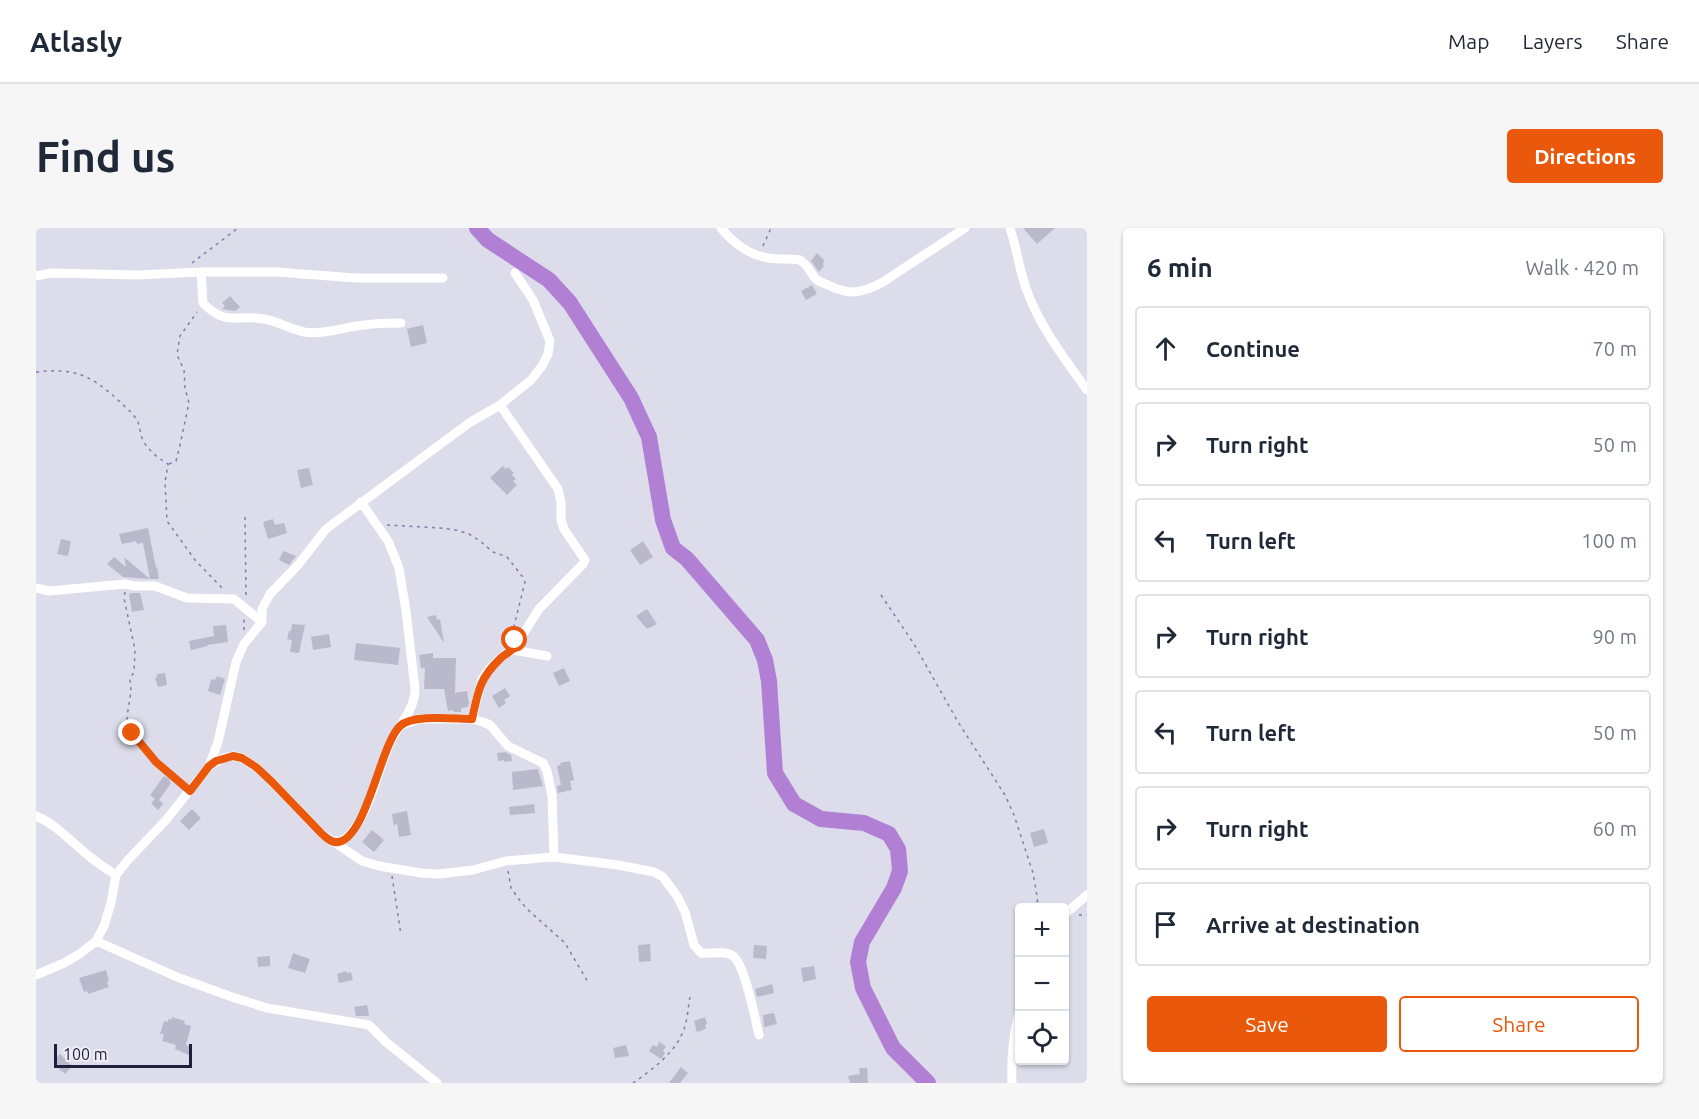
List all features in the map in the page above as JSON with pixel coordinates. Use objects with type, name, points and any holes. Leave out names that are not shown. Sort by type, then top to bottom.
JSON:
[{"type":"street","points":[[720,228],[738,245],[769,258],[800,260],[819,282],[843,292],[853,293],[883,282],[965,228]]},
{"type":"street","points":[[1010,228],[1027,292],[1037,314],[1087,390]]},
{"type":"street","points":[[201,272],[203,303],[207,308],[223,317],[263,318],[304,332],[401,322]]},
{"type":"street","points":[[36,276],[51,273],[118,275],[276,272],[356,278],[443,278]]},
{"type":"street","points":[[36,975],[64,963],[96,941],[104,926],[111,903],[116,875],[166,820],[209,766],[218,742],[232,677],[244,644],[262,622],[262,609],[270,594],[298,565],[326,529],[451,436],[500,405],[531,380],[542,366],[548,354],[550,341],[533,300],[515,273]]},
{"type":"street","points":[[472,719],[482,679],[490,668],[515,648],[539,609],[585,560],[564,529],[558,489],[500,405]]},
{"type":"street","points":[[331,841],[338,842],[346,838],[365,810],[389,746],[415,700],[399,568],[388,542],[361,502]]},
{"type":"street","points":[[36,588],[49,591],[125,584],[155,586],[187,598],[234,599],[262,622]]},
{"type":"street","points":[[515,648],[547,656]]},
{"type":"street","points":[[400,726],[420,719],[472,719],[490,725],[508,746],[543,764],[547,771],[552,796],[554,857]]},
{"type":"street","points":[[209,766],[223,758],[233,756],[242,758],[256,767],[331,841],[362,861],[379,866],[439,874],[473,870],[506,861],[554,857],[646,870],[663,877],[673,888],[681,904],[698,951],[704,954],[734,956],[741,967],[759,1035]]},
{"type":"street","points":[[36,816],[116,875]]},
{"type":"street","points":[[1069,911],[1087,895]]},
{"type":"street","points":[[96,941],[177,977],[267,1008],[369,1025],[386,1042],[437,1083]]},
{"type":"street","points":[[1012,1083],[1013,1042],[1020,1011]]},
{"type":"path","points":[[180,273],[238,228]]},
{"type":"path","points":[[759,255],[771,228]]},
{"type":"path","points":[[168,464],[176,461],[189,403],[184,370],[177,355],[180,336],[203,303]]},
{"type":"path","points":[[36,372],[77,373],[106,389],[134,416],[146,445],[156,457],[168,464]]},
{"type":"path","points":[[168,464],[165,482],[167,521],[195,560],[234,599]]},
{"type":"path","points":[[244,644],[245,517]]},
{"type":"path","points":[[378,525],[456,530],[469,534],[493,552],[507,556],[524,579],[514,624],[515,648]]},
{"type":"path","points":[[125,584],[124,598],[135,650],[134,672],[130,680],[132,691],[127,717],[128,726],[156,762],[190,791]]},
{"type":"path","points":[[881,596],[915,644],[958,722],[1005,795],[1033,873],[1037,903]]},
{"type":"path","points":[[506,861],[511,888],[526,908],[565,943],[589,984]]},
{"type":"path","points":[[396,868],[391,879],[401,935]]},
{"type":"path","points":[[633,1083],[665,1057],[679,1039],[685,1026],[690,997]]},
{"type":"building","points":[[1023,228],[1055,228],[1037,244]]},
{"type":"building","points":[[817,253],[824,260],[824,266],[819,272],[811,261]]},
{"type":"building","points":[[812,285],[817,294],[806,300],[801,291]]},
{"type":"building","points":[[230,296],[240,307],[235,311],[222,309],[225,306],[222,303]]},
{"type":"building","points":[[423,325],[427,343],[411,347],[407,329]]},
{"type":"building","points":[[503,466],[506,469],[508,467],[514,473],[512,475],[516,479],[513,481],[517,485],[507,495],[490,478]]},
{"type":"building","points":[[309,468],[313,485],[301,488],[297,470]]},
{"type":"building","points":[[273,519],[275,525],[284,523],[287,533],[268,539],[263,522]]},
{"type":"building","points":[[148,528],[159,579],[150,579],[143,543],[137,544],[136,541],[122,544],[119,534]]},
{"type":"building","points":[[61,539],[71,541],[68,556],[57,554]]},
{"type":"building","points":[[643,541],[653,557],[640,565],[630,550]]},
{"type":"building","points":[[283,551],[296,556],[289,565],[279,560]]},
{"type":"building","points":[[114,557],[126,567],[124,557],[150,579],[123,577],[107,564]]},
{"type":"building","points":[[140,593],[144,610],[132,612],[129,594]]},
{"type":"building","points":[[647,609],[657,624],[647,629],[636,616]]},
{"type":"building","points":[[436,615],[437,620],[440,619],[444,643],[427,617]]},
{"type":"building","points":[[292,624],[305,625],[299,653],[290,652],[292,640],[287,639]]},
{"type":"building","points":[[226,625],[228,642],[191,650],[189,641],[214,636],[213,626]]},
{"type":"building","points":[[329,634],[331,647],[313,650],[311,637]]},
{"type":"building","points":[[356,643],[400,648],[398,665],[354,660]]},
{"type":"building","points":[[433,653],[433,658],[456,658],[455,693],[467,691],[469,703],[468,707],[461,708],[461,712],[448,711],[444,689],[424,689],[425,668],[421,668],[419,655]]},
{"type":"building","points":[[564,668],[570,681],[559,686],[553,673]]},
{"type":"building","points":[[165,673],[167,685],[158,687],[155,678],[157,674]]},
{"type":"building","points":[[217,676],[225,679],[220,695],[208,691],[211,679],[215,680]]},
{"type":"building","points":[[505,688],[510,696],[499,708],[492,696]]},
{"type":"building","points":[[505,752],[511,755],[512,761],[498,761],[497,753]]},
{"type":"building","points":[[570,761],[574,780],[570,781],[572,790],[558,793],[557,786],[561,785],[557,766]]},
{"type":"building","points":[[538,769],[543,786],[513,790],[512,772]]},
{"type":"building","points":[[164,776],[171,783],[159,800],[163,804],[158,810],[151,803],[155,799],[150,795]]},
{"type":"building","points":[[534,804],[535,813],[510,815],[509,807]]},
{"type":"building","points":[[192,809],[201,818],[189,830],[180,821]]},
{"type":"building","points":[[407,811],[411,835],[399,837],[397,823],[394,826],[392,814]]},
{"type":"building","points":[[1044,829],[1048,843],[1034,847],[1030,833]]},
{"type":"building","points":[[372,830],[384,840],[374,852],[362,842]]},
{"type":"building","points":[[650,944],[651,961],[639,962],[638,945]]},
{"type":"building","points":[[754,945],[767,946],[766,959],[753,958]]},
{"type":"building","points":[[293,953],[310,959],[305,973],[288,968]]},
{"type":"building","points":[[270,956],[270,966],[258,967],[257,957]]},
{"type":"building","points":[[814,966],[816,979],[803,982],[801,968]]},
{"type":"building","points":[[106,970],[109,987],[88,994],[87,991],[84,992],[79,978]]},
{"type":"building","points":[[351,972],[353,980],[339,983],[337,974]]},
{"type":"building","points":[[772,984],[774,993],[757,997],[755,989]]},
{"type":"building","points":[[367,1005],[369,1016],[356,1016],[354,1007]]},
{"type":"building","points":[[774,1013],[777,1024],[764,1027],[763,1015]]},
{"type":"building","points":[[172,1017],[185,1021],[184,1024],[191,1026],[186,1045],[192,1047],[189,1055],[175,1049],[176,1045],[162,1041],[164,1034],[160,1034],[164,1021],[168,1022],[168,1019],[171,1020]]},
{"type":"building","points":[[705,1017],[706,1029],[697,1032],[694,1021]]},
{"type":"building","points":[[659,1042],[666,1046],[661,1059],[649,1051],[653,1045],[657,1047]]},
{"type":"building","points":[[626,1045],[629,1056],[615,1058],[613,1048]]},
{"type":"building","points":[[60,1054],[72,1066],[65,1074],[56,1066],[58,1065],[54,1060]]},
{"type":"building","points":[[681,1067],[688,1073],[680,1083],[669,1083]]},
{"type":"building","points":[[859,1068],[867,1068],[868,1083],[850,1083],[848,1076],[860,1074]]},
{"type":"waterway","points":[[477,228],[488,240],[549,280],[570,303],[631,398],[649,437],[663,520],[673,548],[687,559],[757,640],[765,660],[769,681],[775,773],[794,804],[821,819],[864,823],[889,834],[898,849],[900,871],[894,888],[862,942],[858,962],[863,988],[893,1048],[928,1083]]},
{"type":"route","points":[[132,733],[156,762],[190,791],[209,766],[216,761],[233,756],[242,758],[272,782],[322,834],[331,841],[338,842],[350,835],[365,810],[391,740],[400,726],[420,719],[472,719],[482,679],[506,653],[513,650],[516,645],[515,640]]}]
